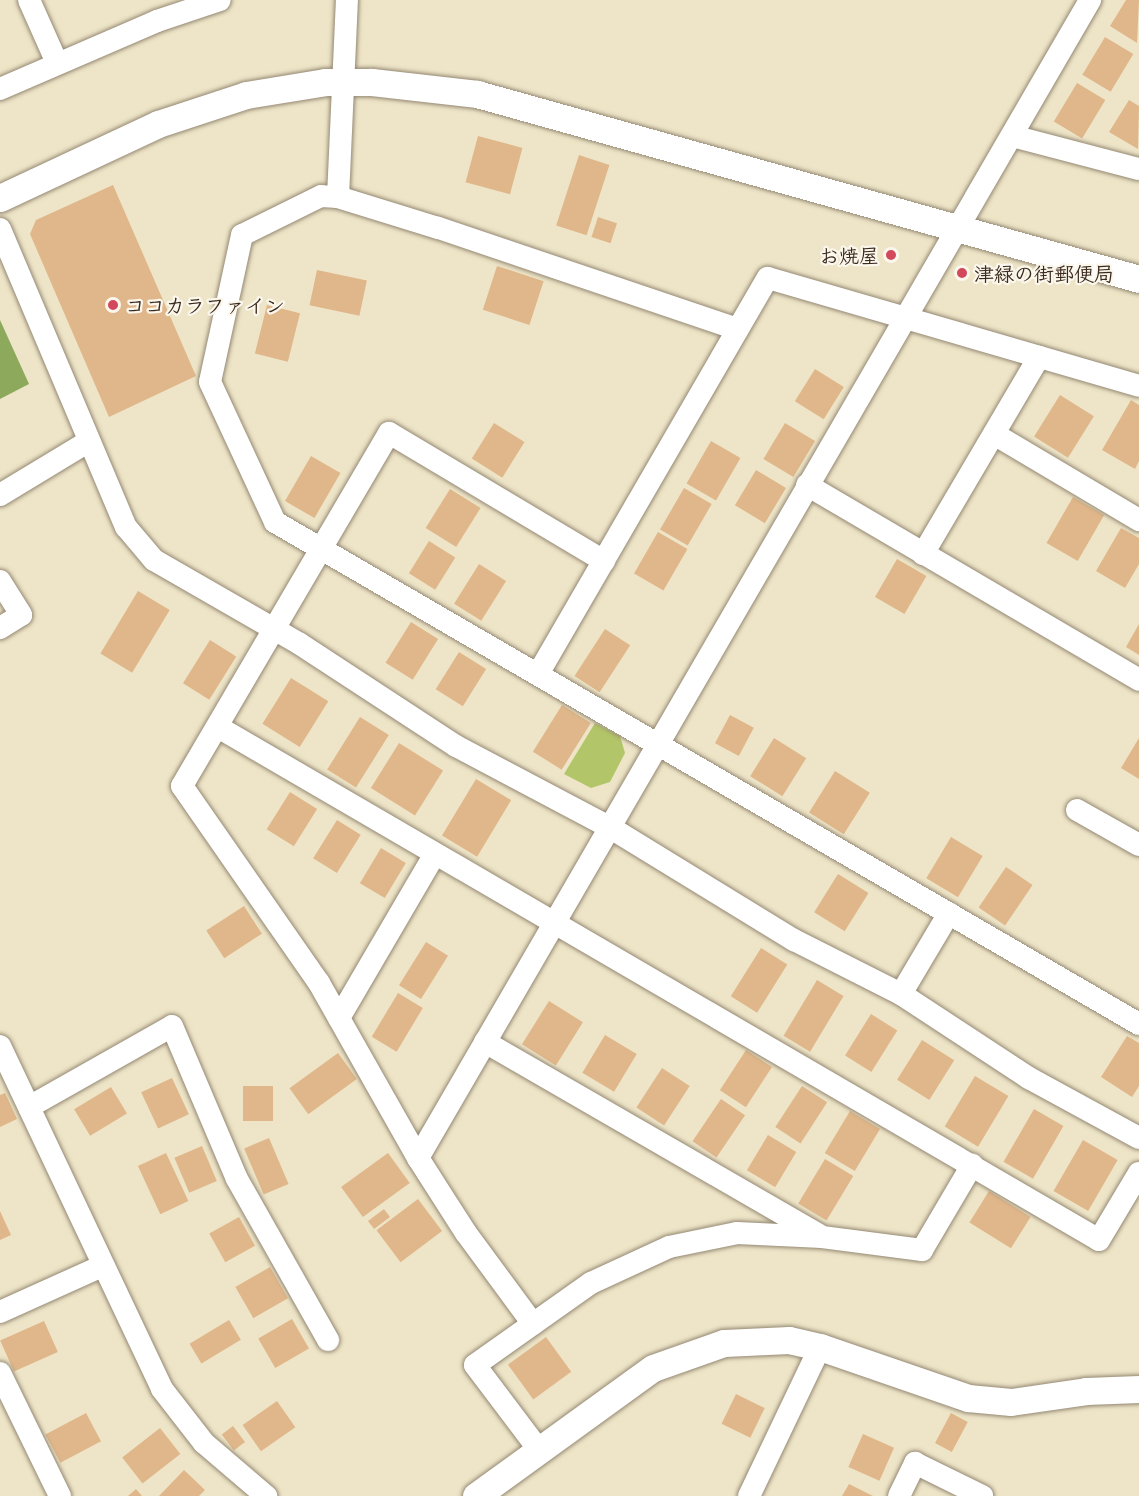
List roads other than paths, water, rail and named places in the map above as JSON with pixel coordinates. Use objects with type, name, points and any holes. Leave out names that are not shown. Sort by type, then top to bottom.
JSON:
[{"type":"street","points":[[29,0],[57,63]]},
{"type":"street","points":[[157,21],[169,0]]},
{"type":"street","points":[[0,89],[157,21],[220,0]]},
{"type":"street","points":[[338,197],[346,0]]},
{"type":"street","points":[[418,1158],[1090,0]]},
{"type":"street","points":[[0,198],[147,128],[195,111],[285,87],[343,81],[477,94],[1139,279]]},
{"type":"street","points":[[1012,136],[1139,170]]},
{"type":"street","points":[[737,329],[338,197],[321,196],[242,235],[210,382],[275,522],[1139,1024]]},
{"type":"street","points":[[0,229],[126,527],[139,545],[172,572],[272,629],[456,746],[611,828],[794,940],[902,994],[1029,1078],[1139,1138]]},
{"type":"street","points":[[538,674],[768,278],[1139,386]]},
{"type":"street","points":[[923,554],[1039,357]]},
{"type":"street","points":[[532,1324],[466,1233],[418,1158],[319,983],[182,786],[218,727],[272,629],[389,434],[604,561]]},
{"type":"street","points":[[994,434],[1139,520]]},
{"type":"street","points":[[0,495],[89,441]]},
{"type":"street","points":[[807,485],[1139,680]]},
{"type":"street","points":[[0,581],[21,615],[0,628]]},
{"type":"street","points":[[218,727],[1099,1240],[1139,1173]]},
{"type":"street","points":[[1077,810],[1139,845]]},
{"type":"street","points":[[339,1018],[435,854]]},
{"type":"street","points":[[902,994],[949,914]]},
{"type":"street","points":[[29,1107],[172,1026],[237,1179],[328,1340]]},
{"type":"street","points":[[485,1041],[822,1237]]},
{"type":"street","points":[[0,1046],[162,1389],[204,1443],[266,1496]]},
{"type":"street","points":[[539,1450],[475,1365],[591,1283],[669,1247],[737,1233],[822,1237],[922,1250],[972,1165]]},
{"type":"street","points":[[0,1312],[102,1266]]},
{"type":"street","points":[[476,1496],[631,1383],[678,1357],[751,1339],[789,1340],[820,1347],[968,1398],[1011,1402],[1097,1389],[1139,1389]]},
{"type":"street","points":[[749,1496],[820,1347]]},
{"type":"street","points":[[0,1373],[60,1496]]},
{"type":"street","points":[[899,1496],[915,1463],[982,1496]]},
{"type":"place","name":"お焼屋","points":[[891,255]]},
{"type":"place","name":"津緑の街郵便局","points":[[962,273]]},
{"type":"place","name":"ココカラファイン","points":[[113,305]]}]
